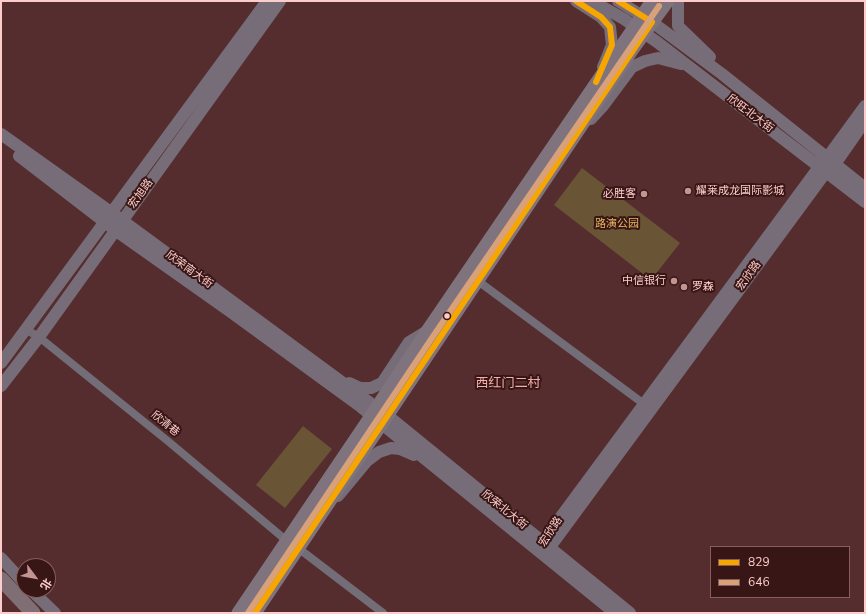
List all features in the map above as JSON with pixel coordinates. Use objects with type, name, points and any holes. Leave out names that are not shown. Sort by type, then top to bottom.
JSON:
[{"type":"highway","points":[[1,579],[34,613]]},
{"type":"highway","points":[[1,592],[21,613]]},
{"type":"main road","points":[[238,613],[293,545],[323,512],[577,133],[643,24],[652,1]]},
{"type":"main road","points":[[255,613],[293,545],[374,412],[427,330],[595,85],[643,24],[668,1]]},
{"type":"street","name":"宏旭路","points":[[1,363],[267,1]]},
{"type":"street","name":"宏旭路","points":[[1,386],[39,337],[280,1]]},
{"type":"street","points":[[576,1],[601,17],[610,27],[612,45],[595,85]]},
{"type":"street","points":[[592,1],[643,24]]},
{"type":"street","points":[[618,1],[643,24]]},
{"type":"street","points":[[678,1],[678,26],[707,53],[722,74]]},
{"type":"street","name":"欣旺北大街","points":[[643,24],[690,68],[827,165],[865,188]]},
{"type":"street","name":"欣旺北大街","points":[[643,24],[722,74],[827,165],[865,202]]},
{"type":"street","points":[[577,133],[603,106],[632,67],[645,61],[658,58],[673,61],[690,68]]},
{"type":"street","points":[[827,165],[865,106]]},
{"type":"street","points":[[827,165],[865,121]]},
{"type":"street","name":"欣荣南大街","points":[[1,134],[231,312],[374,412]]},
{"type":"street","name":"欣荣南大街","points":[[1,143],[108,217]]},
{"type":"street","name":"宏欣路","points":[[544,547],[644,404],[827,165]]},
{"type":"street","name":"宏欣路","points":[[544,547],[827,165]]},
{"type":"street","name":"欣荣南大街","points":[[119,226],[338,379],[374,412]]},
{"type":"street","points":[[478,281],[644,404]]},
{"type":"street","name":"欣清巷","points":[[25,329],[39,337],[293,545],[383,613]]},
{"type":"street","points":[[338,379],[360,388],[371,388],[377,385],[382,382],[409,342],[427,330]]},
{"type":"street","name":"欣荣北大街","points":[[374,412],[630,613]]},
{"type":"street","name":"欣荣北大街","points":[[385,420],[427,461],[544,547],[615,613]]},
{"type":"street","points":[[323,512],[347,487],[367,461],[379,452],[391,448],[427,461]]},
{"type":"street","points":[[1,558],[16,574]]},
{"type":"street","points":[[39,598],[54,613]]},
{"type":"green space","name":"路演公园","points":[[582,168],[680,243],[651,280],[554,205]]},
{"type":"green space","points":[[303,426],[332,449],[285,508],[256,485]]},
{"type":"transit line","name":"829","points":[[576,1],[601,17],[610,27],[612,45],[596,82]]},
{"type":"transit line","name":"829","points":[[255,613],[652,22],[618,1]]},
{"type":"transit line","name":"646","points":[[248,613],[434,335],[659,6]]},
{"type":"place","name":"耀莱成龙国际影城","points":[[688,191]]},
{"type":"place","name":"必胜客","points":[[644,194]]},
{"type":"place","name":"中信银行","points":[[674,281]]},
{"type":"place","name":"罗森","points":[[684,287]]},
{"type":"district","name":"西红门二村","points":[[508,384]]}]
